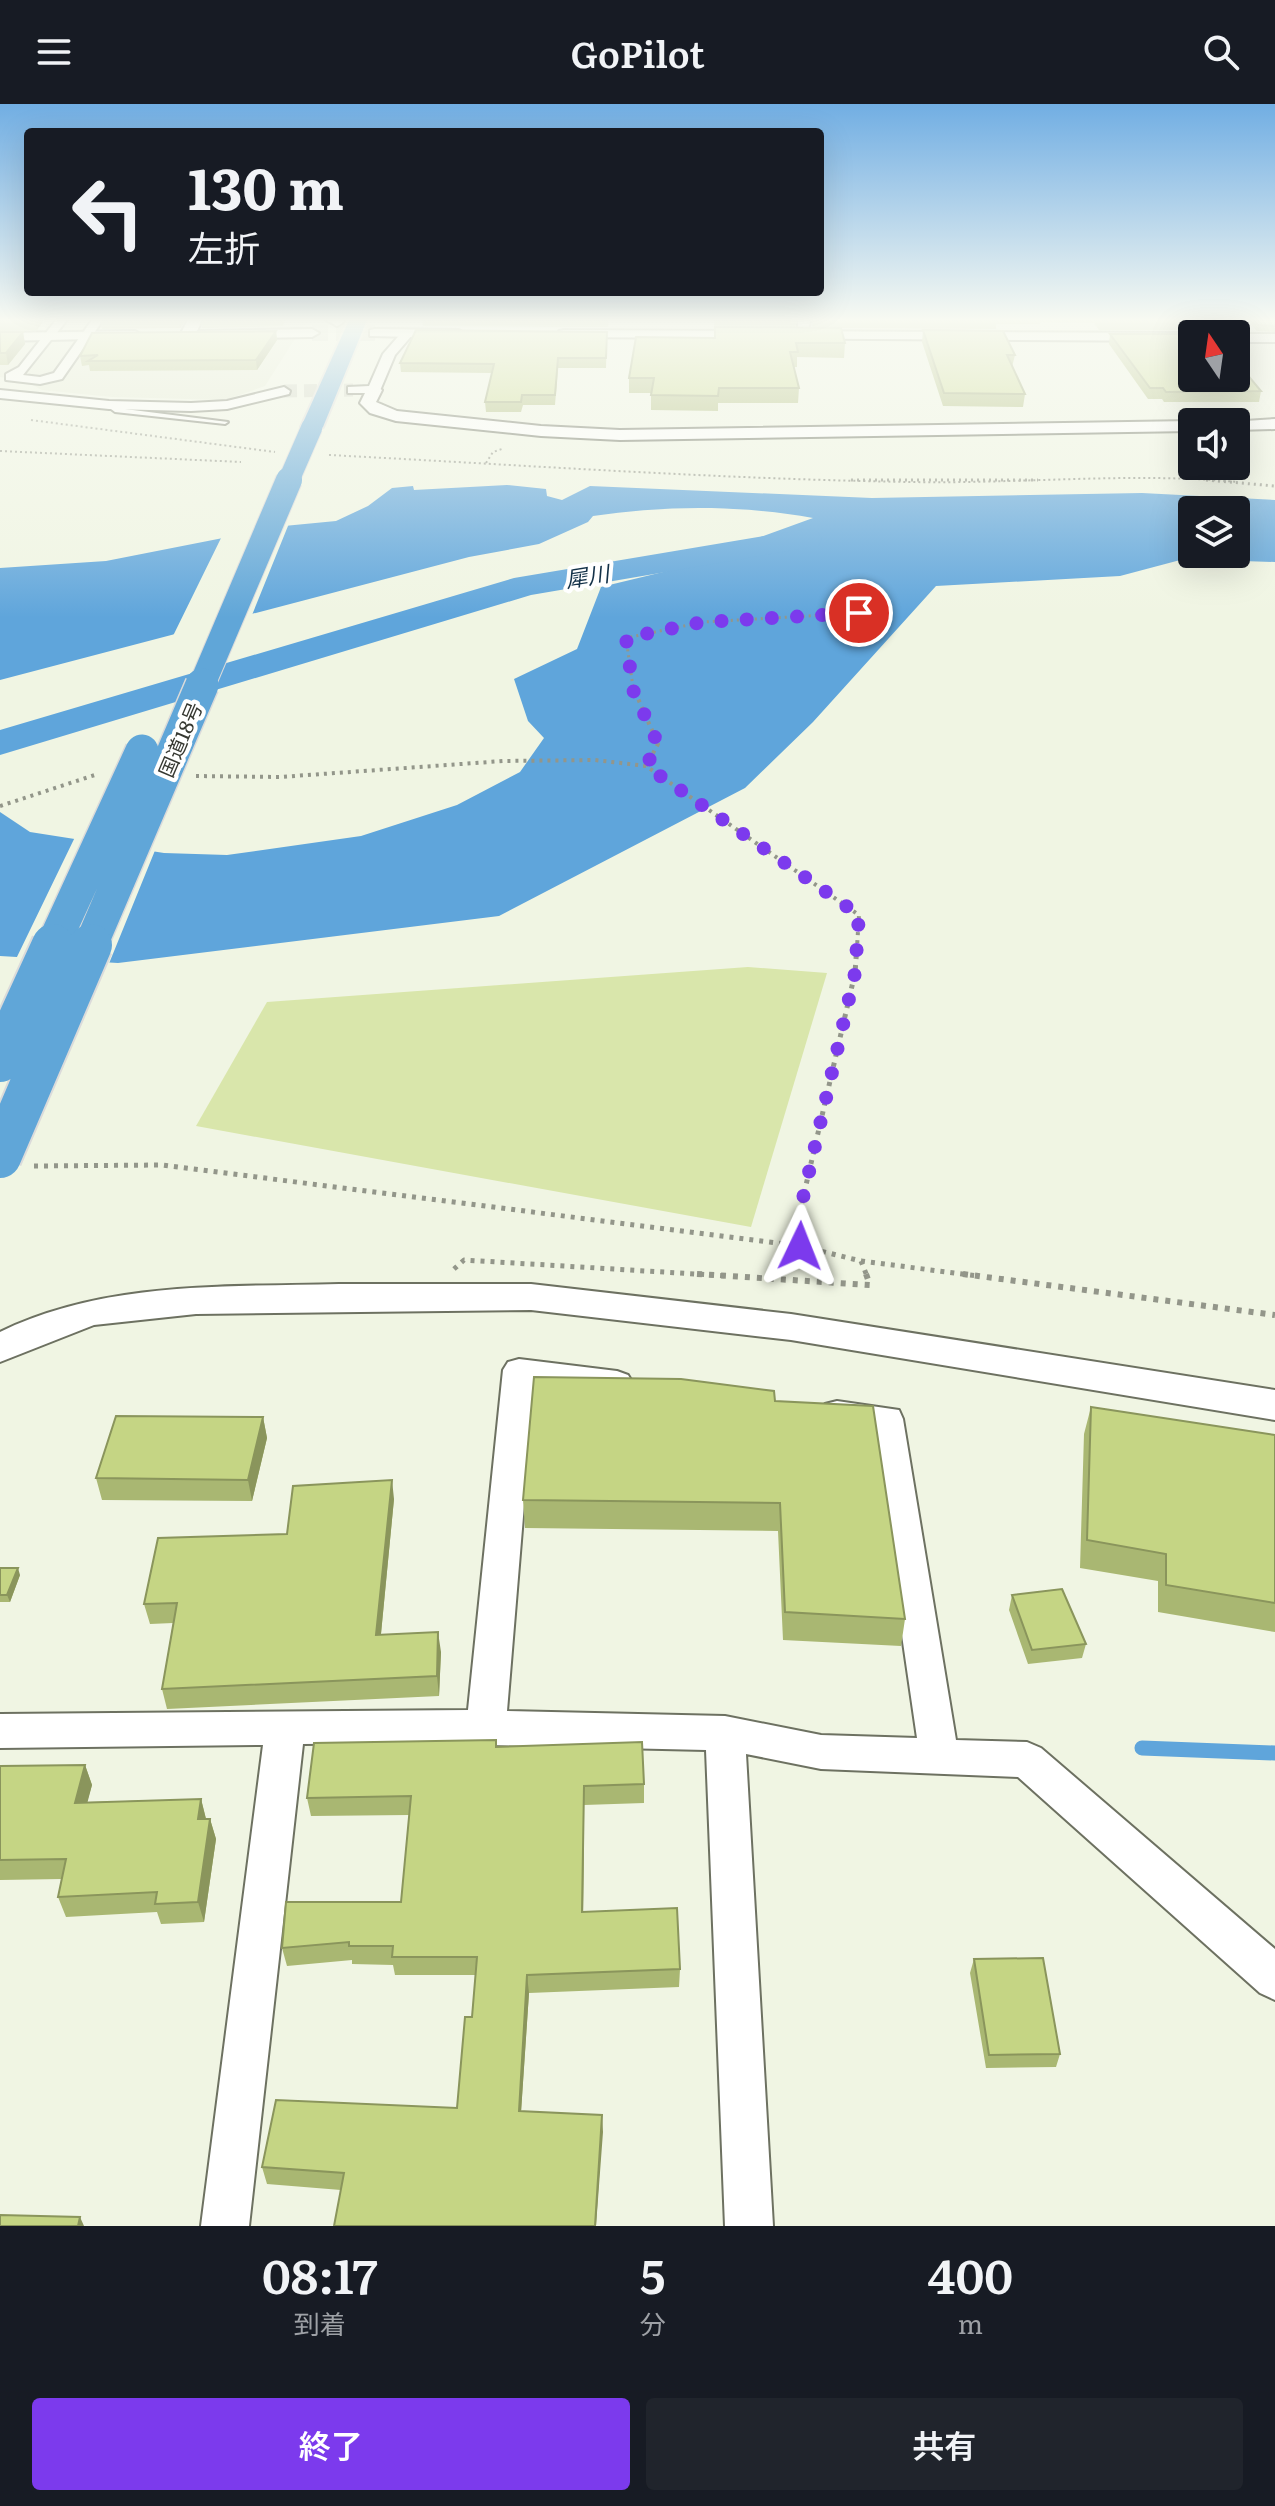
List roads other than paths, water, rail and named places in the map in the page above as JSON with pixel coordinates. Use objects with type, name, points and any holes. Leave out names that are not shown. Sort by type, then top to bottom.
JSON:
[{"type":"highway","name":"国道18号","points":[[15,1162],[304,419]]},
{"type":"highway","name":"国道18号","points":[[0,1061],[298,434]]},
{"type":"street","points":[[425,419],[541,431],[620,435],[1178,426]]},
{"type":"street","points":[[1250,425],[1275,424]]},
{"type":"street","points":[[0,1348],[28,1334],[90,1312],[196,1301],[531,1297],[791,1327],[1275,1405]]},
{"type":"street","points":[[486,1728],[519,1370],[642,1386]]},
{"type":"street","points":[[810,1409],[887,1419],[939,1756]]},
{"type":"street","points":[[225,2226],[285,1728]]},
{"type":"street","points":[[0,1731],[486,1728],[725,1733],[821,1752],[1027,1760],[1275,1978]]},
{"type":"street","points":[[725,1733],[749,2226]]},
{"type":"lane","points":[[198,419],[225,422]]},
{"type":"water","points":[[507,485],[546,489],[547,496],[562,500],[590,486],[872,498],[1142,493],[1199,496],[1178,496],[1178,561],[1120,576],[936,586],[813,722],[745,788],[499,916],[118,963],[0,956],[0,812],[30,832],[164,853],[227,855],[361,836],[457,805],[520,772],[544,738],[528,721],[514,679],[577,649],[601,587],[721,558],[730,548],[813,518],[703,508],[593,516],[588,522],[539,544],[469,557],[0,680],[0,568],[106,561],[284,526],[336,521],[368,506],[392,488],[413,486],[414,490]]},
{"type":"water","points":[[1250,499],[1275,500],[1275,562],[1250,561]]},
{"type":"waterway","name":"犀川","points":[[0,743],[526,585],[806,539]]},
{"type":"waterway","points":[[1142,1748],[1275,1753]]}]
